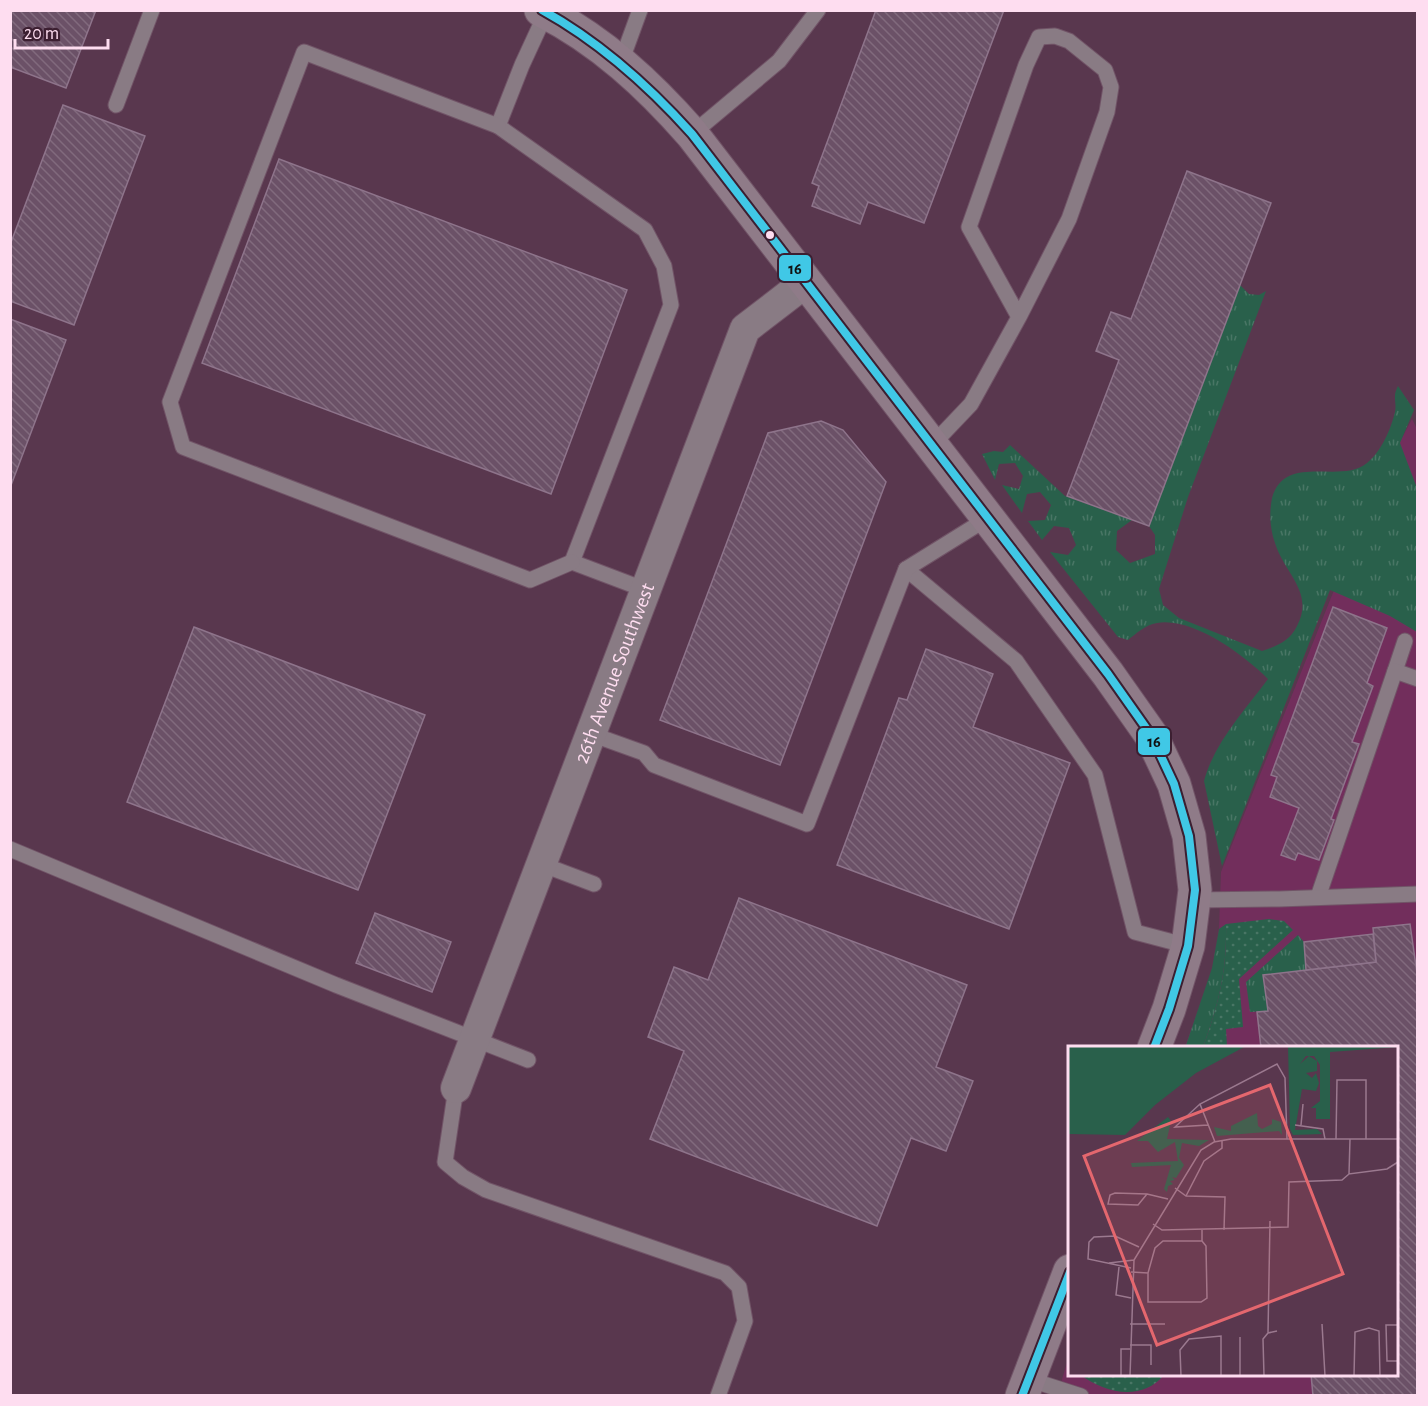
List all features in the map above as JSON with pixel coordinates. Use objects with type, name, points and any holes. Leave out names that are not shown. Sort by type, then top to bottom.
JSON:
[{"type":"street","points":[[559,15],[621,62],[692,135],[1108,674],[1151,735],[1174,784],[1189,836],[1194,900],[1188,946],[1169,1009],[1154,1046]]},
{"type":"street","name":"26th Avenue Southwest","points":[[456,1088],[746,329],[806,282]]},
{"type":"street","points":[[1025,1387],[1068,1276]]},
{"type":"lane","points":[[116,105],[152,10]]},
{"type":"lane","points":[[621,62],[640,10]]},
{"type":"lane","points":[[692,135],[779,62],[818,10]]},
{"type":"lane","points":[[498,126],[522,65],[559,15]]},
{"type":"lane","points":[[932,445],[971,404],[1019,317],[1069,219],[1107,112],[1111,87],[1105,70],[1069,41],[1055,36],[1039,37],[1026,65],[969,227],[1019,317]]},
{"type":"lane","points":[[572,562],[671,305],[664,266],[645,230],[498,126],[304,52],[170,402],[183,447],[530,580],[572,562],[646,590]]},
{"type":"lane","points":[[591,734],[644,753],[654,765],[807,824],[906,569],[988,519]]},
{"type":"lane","points":[[906,569],[1016,661],[1095,775],[1135,932],[1188,946]]},
{"type":"lane","points":[[1318,897],[1405,640]]},
{"type":"lane","points":[[1395,671],[1418,679]]},
{"type":"lane","points":[[10,849],[336,985],[528,1059]]},
{"type":"lane","points":[[541,864],[594,884]]},
{"type":"lane","points":[[1194,900],[1418,894]]},
{"type":"lane","points":[[456,1088],[445,1162],[463,1178],[486,1190],[725,1273],[739,1287],[745,1321],[718,1395]]},
{"type":"lane","points":[[1025,1387],[1082,1395]]},
{"type":"shaded area","points":[[1412,419],[1418,431],[1417,1395],[1057,1396],[1068,1359],[1068,1376],[1398,1376],[1398,1046],[1185,1046],[1213,968],[1219,929],[1221,872],[1373,493]]},
{"type":"green space","points":[[1240,285],[1249,294],[1259,295],[1266,291],[1188,497],[1159,589],[1163,605],[1179,618],[1262,651],[1287,639],[1297,626],[1302,614],[1302,603],[1296,583],[1279,554],[1273,538],[1270,521],[1272,498],[1279,484],[1289,476],[1356,469],[1367,463],[1377,453],[1388,433],[1395,412],[1395,393],[1398,386],[1414,410],[1400,443],[1417,488],[1417,632],[1390,616],[1330,590],[1222,866],[1204,781],[1223,740],[1268,679],[1232,649],[1186,626],[1157,623],[1145,627],[1128,640],[1118,637],[1050,552],[1068,555],[1076,545],[1069,528],[1054,526],[1042,540],[1028,521],[1045,520],[1051,505],[1040,492],[1027,494],[1022,513],[1002,485],[1019,489],[1023,476],[1015,463],[999,464],[995,480],[982,454],[994,451],[1003,452],[1010,445],[1065,496],[1132,520],[1117,531],[1116,550],[1130,563],[1155,554],[1155,535],[1149,526]]},
{"type":"green space","points":[[1269,919],[1284,921],[1293,930],[1239,979],[1243,1027],[1226,1029],[1227,1046],[1203,1046],[1221,987],[1226,924]]},
{"type":"green space","points":[[1226,924],[1223,972],[1218,1001],[1203,1046],[1186,1046],[1212,968],[1219,929]]},
{"type":"green space","points":[[1298,935],[1304,942],[1306,970],[1263,976],[1268,1011],[1250,1012],[1246,982]]},
{"type":"green space","points":[[1082,1376],[1163,1376],[1145,1389],[1124,1392],[1101,1387]]},
{"type":"building","points":[[10,10],[96,10],[66,88],[10,67]]},
{"type":"building","points":[[876,10],[1004,10],[924,223],[868,202],[860,224],[812,206],[819,186],[812,183]]},
{"type":"building","points":[[63,105],[145,136],[74,325],[10,301],[10,245]]},
{"type":"building","points":[[279,159],[627,290],[551,494],[202,363]]},
{"type":"building","points":[[1187,171],[1271,203],[1149,526],[1067,496],[1119,360],[1096,351],[1111,312],[1131,319]]},
{"type":"building","points":[[10,319],[66,340],[10,488]]},
{"type":"building","points":[[821,421],[843,430],[886,482],[780,765],[660,720],[768,433]]},
{"type":"building","points":[[1333,607],[1387,628],[1367,683],[1373,686],[1352,742],[1359,744],[1331,819],[1334,820],[1319,860],[1298,853],[1295,860],[1281,855],[1299,808],[1270,797],[1277,777],[1271,775]]},
{"type":"building","points":[[194,627],[425,715],[358,890],[127,802]]},
{"type":"building","points":[[926,649],[993,674],[973,727],[1070,763],[1009,929],[837,865],[899,698],[907,700]]},
{"type":"building","points":[[739,898],[967,985],[936,1067],[973,1081],[946,1151],[911,1138],[877,1226],[650,1139],[684,1051],[648,1037],[674,967],[708,980]]},
{"type":"building","points":[[375,913],[451,942],[432,992],[356,963]]},
{"type":"building","points":[[1410,924],[1418,980],[1418,1396],[1313,1396],[1311,1376],[1398,1376],[1398,1046],[1261,1046],[1257,1012],[1268,1011],[1263,975],[1376,962],[1373,928]]},
{"type":"building","points":[[1373,934],[1376,962],[1306,970],[1304,942]]},
{"type":"transit line","name":"16","points":[[542,10],[603,50],[658,98],[692,134],[1108,674],[1151,735],[1174,784],[1189,836],[1195,890],[1188,946],[1169,1009],[1155,1046]]},
{"type":"transit line","name":"16","points":[[1022,1396],[1068,1277]]}]
